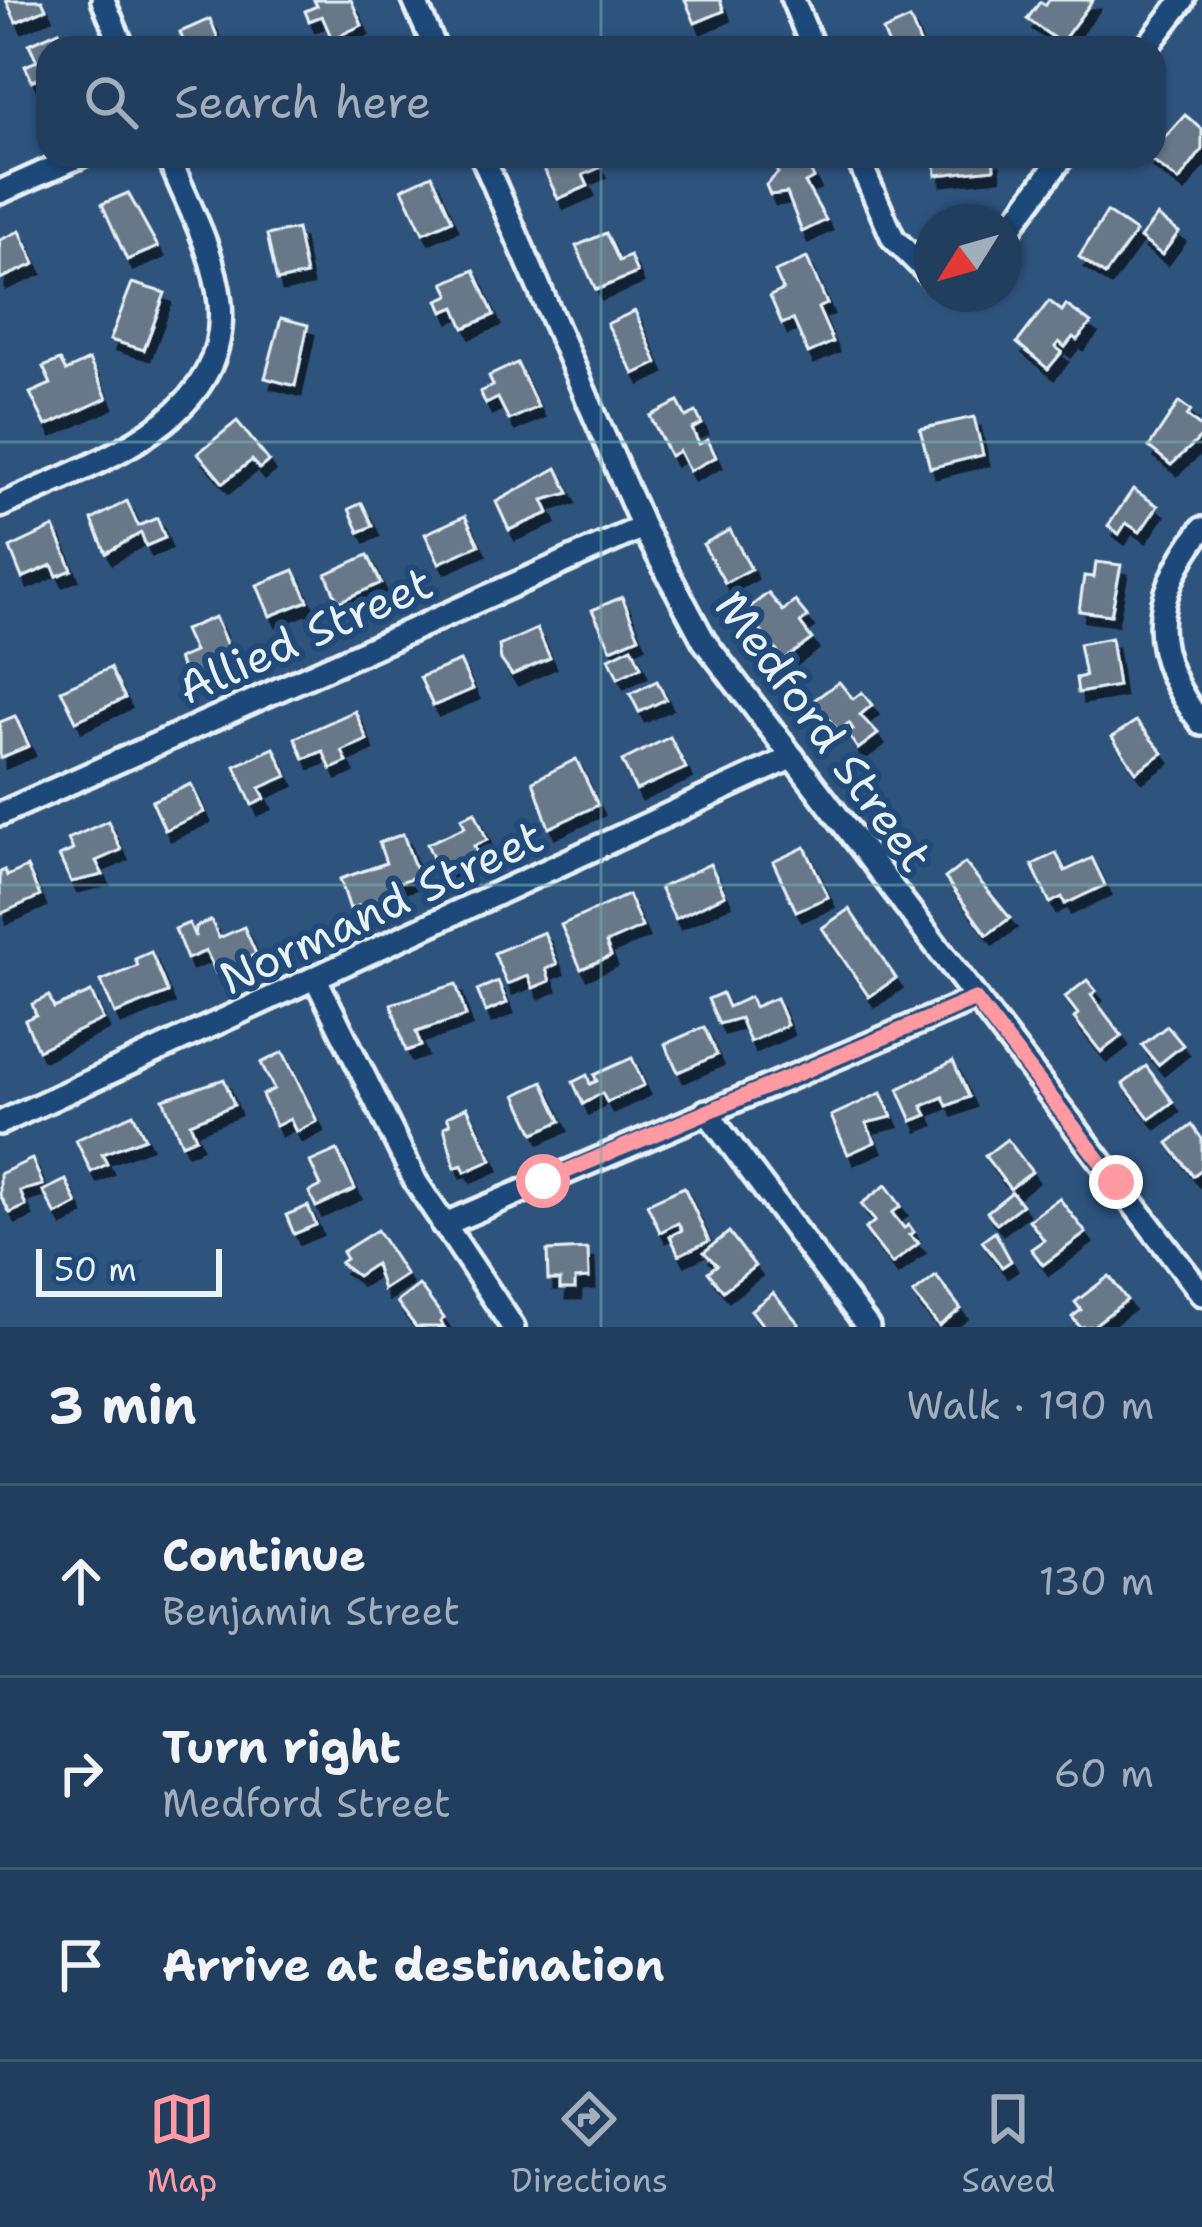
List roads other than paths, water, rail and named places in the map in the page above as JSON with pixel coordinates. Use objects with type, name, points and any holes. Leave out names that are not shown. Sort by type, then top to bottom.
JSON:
[{"type":"street","points":[[104,0],[118,36]]},
{"type":"street","points":[[414,0],[430,36]]},
{"type":"street","points":[[793,0],[808,36]]},
{"type":"street","points":[[1155,36],[1183,0]]},
{"type":"street","points":[[0,192],[53,168]]},
{"type":"street","points":[[0,506],[153,433],[194,392],[209,364],[218,335],[214,276],[173,168]]},
{"type":"street","name":"Medford Street","points":[[487,168],[643,527],[704,641],[1202,1294]]},
{"type":"street","points":[[862,168],[893,238],[914,259]]},
{"type":"street","points":[[1022,212],[1054,168]]},
{"type":"street","name":"Allied Street","points":[[0,814],[643,527]]},
{"type":"street","points":[[1202,529],[1171,578],[1160,634],[1176,690],[1202,724]]},
{"type":"street","name":"Normand Street","points":[[0,1123],[317,981],[793,757]]},
{"type":"street","points":[[317,981],[405,1162],[513,1327]]},
{"type":"street","points":[[443,1225],[975,999]]},
{"type":"street","points":[[706,1111],[868,1327]]}]
